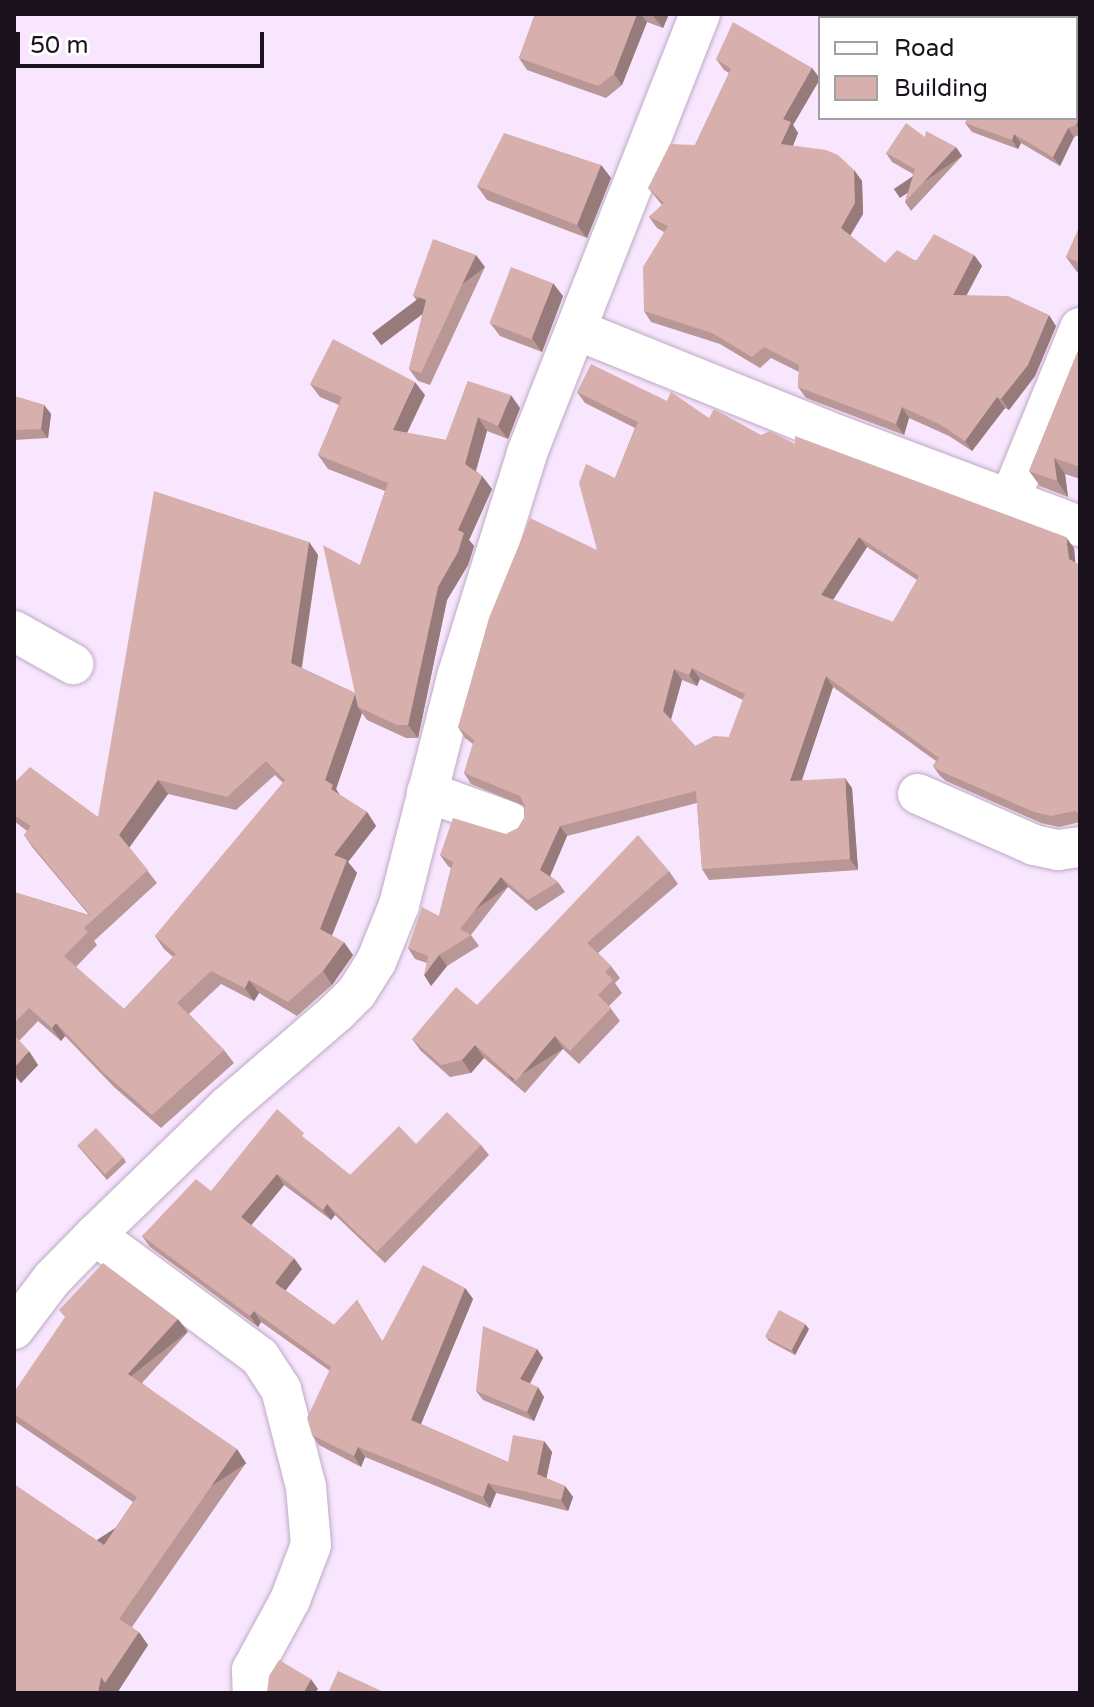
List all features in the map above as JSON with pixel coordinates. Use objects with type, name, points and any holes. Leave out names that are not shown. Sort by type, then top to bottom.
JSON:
[{"type":"street","points":[[14,1329],[52,1279],[95,1235],[227,1107],[357,992],[376,962],[399,905],[484,583],[527,453],[700,14]]},
{"type":"street","points":[[1010,499],[1080,328]]},
{"type":"street","points":[[577,330],[824,430],[1080,526]]},
{"type":"street","points":[[14,631],[73,664]]},
{"type":"street","points":[[427,792],[510,822]]},
{"type":"street","points":[[918,794],[1034,845],[1058,850],[1080,847]]},
{"type":"street","points":[[95,1235],[252,1350],[267,1366],[281,1389],[306,1487],[311,1545],[290,1600],[252,1670],[253,1693]]},
{"type":"building","points":[[535,14],[637,14],[614,74],[598,86],[519,58]]},
{"type":"building","points":[[875,14],[878,16],[822,16]]},
{"type":"building","points":[[966,14],[1065,14],[1065,16]]},
{"type":"building","points":[[733,22],[812,68],[783,119],[791,122],[781,144],[826,150],[838,155],[854,170],[855,203],[841,228],[885,263],[897,250],[916,261],[934,234],[974,255],[953,295],[1008,296],[1049,315],[1028,365],[1001,399],[997,397],[965,441],[941,425],[902,407],[896,424],[798,387],[799,365],[764,347],[752,357],[712,333],[644,311],[643,267],[668,226],[649,217],[664,203],[648,188],[670,144],[695,145],[731,69],[716,59]]},
{"type":"building","points":[[966,120],[1078,120],[1076,125],[1068,128],[1053,157],[1014,134],[1012,140],[965,123]]},
{"type":"building","points":[[906,123],[925,137],[926,131],[956,147],[905,202],[915,169],[886,153]]},
{"type":"building","points":[[504,133],[601,165],[577,225],[477,186]]},
{"type":"building","points":[[1080,226],[1080,263],[1066,257]]},
{"type":"building","points":[[433,239],[476,255],[421,373],[409,369],[426,300],[413,295]]},
{"type":"building","points":[[511,267],[553,283],[532,339],[489,323]]},
{"type":"building","points":[[333,339],[415,382],[393,430],[446,440],[468,381],[511,395],[498,426],[478,417],[465,464],[482,476],[458,530],[464,533],[458,552],[438,587],[408,725],[397,725],[358,707],[355,694],[325,780],[333,785],[331,789],[367,812],[334,855],[347,860],[320,929],[344,942],[323,971],[288,1002],[249,980],[245,988],[211,971],[177,1003],[224,1050],[152,1115],[105,1074],[56,1023],[52,1028],[29,1008],[14,1023],[14,892],[91,916],[24,835],[31,826],[14,815],[14,783],[30,767],[98,817],[154,491],[309,542],[291,663],[355,693],[323,545],[360,565],[388,483],[318,455],[342,397],[310,384]],"holes":[[[266,761],[285,780],[155,936],[176,954],[124,1009],[64,956],[88,932],[84,928],[148,870],[119,835],[158,780],[227,797]]]},
{"type":"building","points":[[1080,346],[1080,467],[1054,458],[1057,481],[1029,471]]},
{"type":"building","points":[[591,364],[667,401],[671,392],[709,418],[714,409],[761,435],[770,431],[795,444],[795,436],[1066,537],[1069,559],[1080,565],[1080,815],[1075,811],[1051,816],[1034,812],[938,770],[933,766],[939,758],[826,676],[790,781],[845,778],[850,859],[702,869],[696,791],[560,826],[540,870],[558,882],[528,900],[501,877],[460,929],[471,935],[439,955],[424,975],[428,956],[408,948],[422,907],[439,916],[453,862],[440,855],[453,818],[506,834],[518,828],[524,818],[525,806],[520,796],[464,773],[474,740],[458,727],[489,618],[530,518],[597,550],[579,483],[586,464],[615,478],[638,422],[577,392]],"holes":[[[859,537],[919,576],[893,622],[821,595]],[[692,668],[745,694],[729,737],[714,736],[695,746],[663,711],[674,669],[689,675]]]},
{"type":"building","points":[[14,396],[44,405],[41,429],[14,430]]},
{"type":"building","points":[[638,835],[669,871],[587,943],[611,966],[605,972],[613,980],[598,995],[611,1008],[570,1051],[555,1036],[516,1081],[475,1045],[462,1060],[441,1065],[412,1039],[456,987],[477,1005]]},
{"type":"building","points":[[14,1035],[29,1051],[14,1068]]},
{"type":"building","points":[[277,1109],[304,1133],[302,1136],[350,1175],[399,1126],[416,1144],[447,1112],[481,1145],[377,1252],[327,1204],[323,1210],[277,1174],[241,1217],[294,1258],[275,1283],[334,1325],[357,1300],[382,1342],[423,1265],[465,1288],[411,1420],[508,1462],[513,1435],[544,1441],[537,1474],[565,1486],[561,1500],[488,1483],[483,1497],[358,1447],[354,1456],[312,1435],[307,1418],[331,1367],[254,1311],[250,1316],[142,1236],[196,1179],[211,1191]]},
{"type":"building","points":[[96,1128],[123,1157],[105,1174],[78,1145]]},
{"type":"building","points":[[103,1263],[178,1319],[128,1374],[237,1449],[119,1619],[139,1632],[105,1683],[101,1677],[98,1693],[14,1693],[14,1484],[104,1545],[137,1497],[14,1414],[14,1392],[65,1317],[59,1310]]},
{"type":"building","points":[[779,1310],[805,1324],[791,1351],[765,1336]]},
{"type":"building","points":[[483,1326],[537,1349],[520,1379],[538,1387],[527,1412],[476,1391]]},
{"type":"building","points":[[279,1660],[311,1679],[303,1693],[267,1693],[269,1676]]},
{"type":"building","points":[[338,1671],[386,1693],[328,1693]]}]
